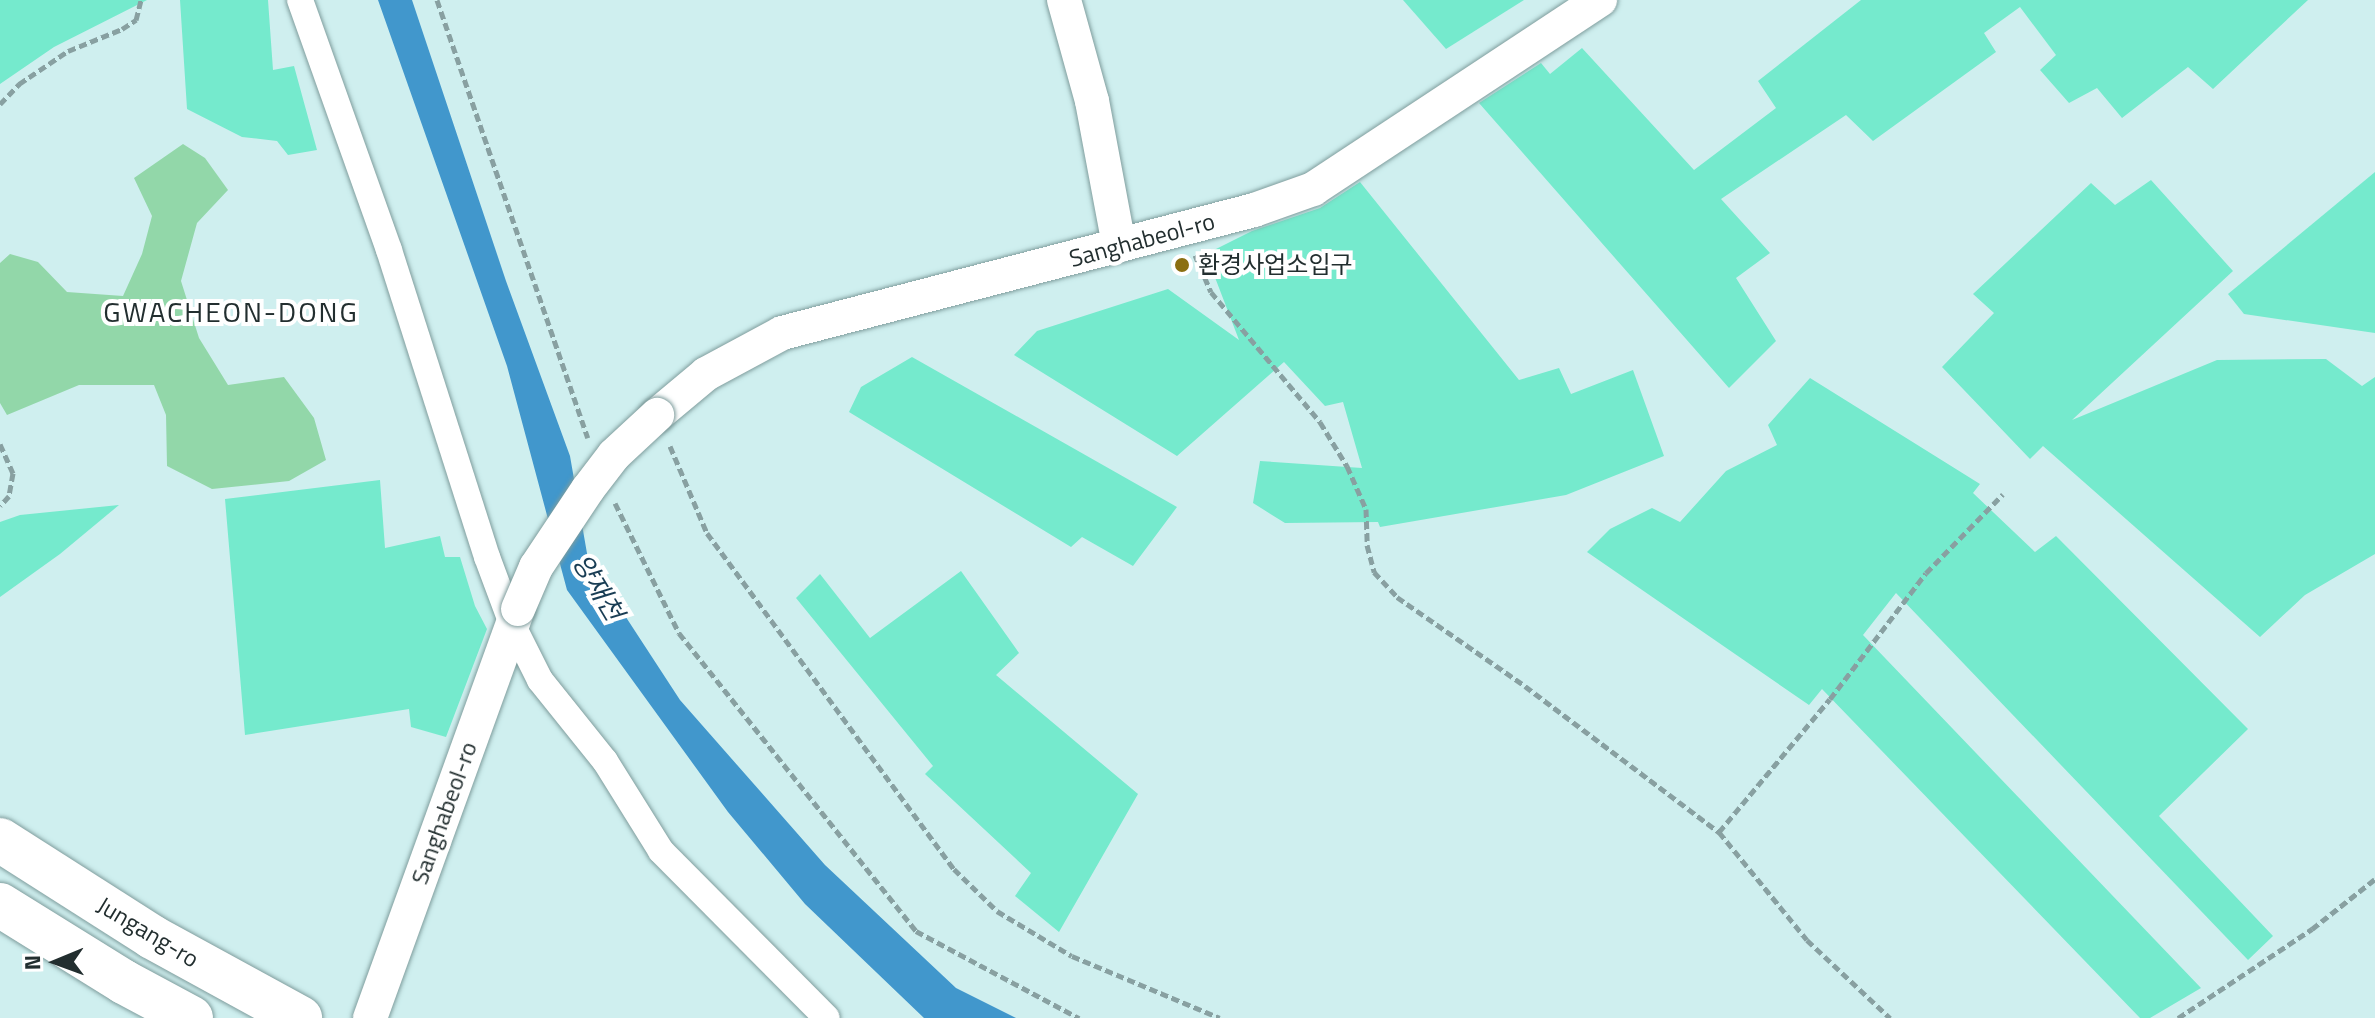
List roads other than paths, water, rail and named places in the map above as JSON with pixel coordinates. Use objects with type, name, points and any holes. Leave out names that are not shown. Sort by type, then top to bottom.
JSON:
[{"type":"main road","name":"Jungang-ro","points":[[0,840],[152,937],[300,1018]]},
{"type":"main road","points":[[0,905],[124,982],[191,1018]]},
{"type":"street","points":[[300,0],[389,250],[487,557],[540,680],[605,761],[661,851],[827,1018]]},
{"type":"street","points":[[1064,0],[1092,101],[1119,245]]},
{"type":"street","name":"Sanghabeol-ro","points":[[370,1018],[515,616],[536,567],[614,455],[706,374],[782,333],[1254,210],[1313,189],[1600,0]]},
{"type":"water","name":"양재천","points":[[378,0],[412,0],[506,281],[570,456],[588,559],[680,700],[825,865],[956,988],[1016,1018],[924,1018],[805,904],[728,812],[567,590],[507,366]]},
{"type":"place","name":"환경사업소입구","points":[[1182,265]]},
{"type":"district","name":"GWACHEON-DONG","points":[[231,312]]}]
